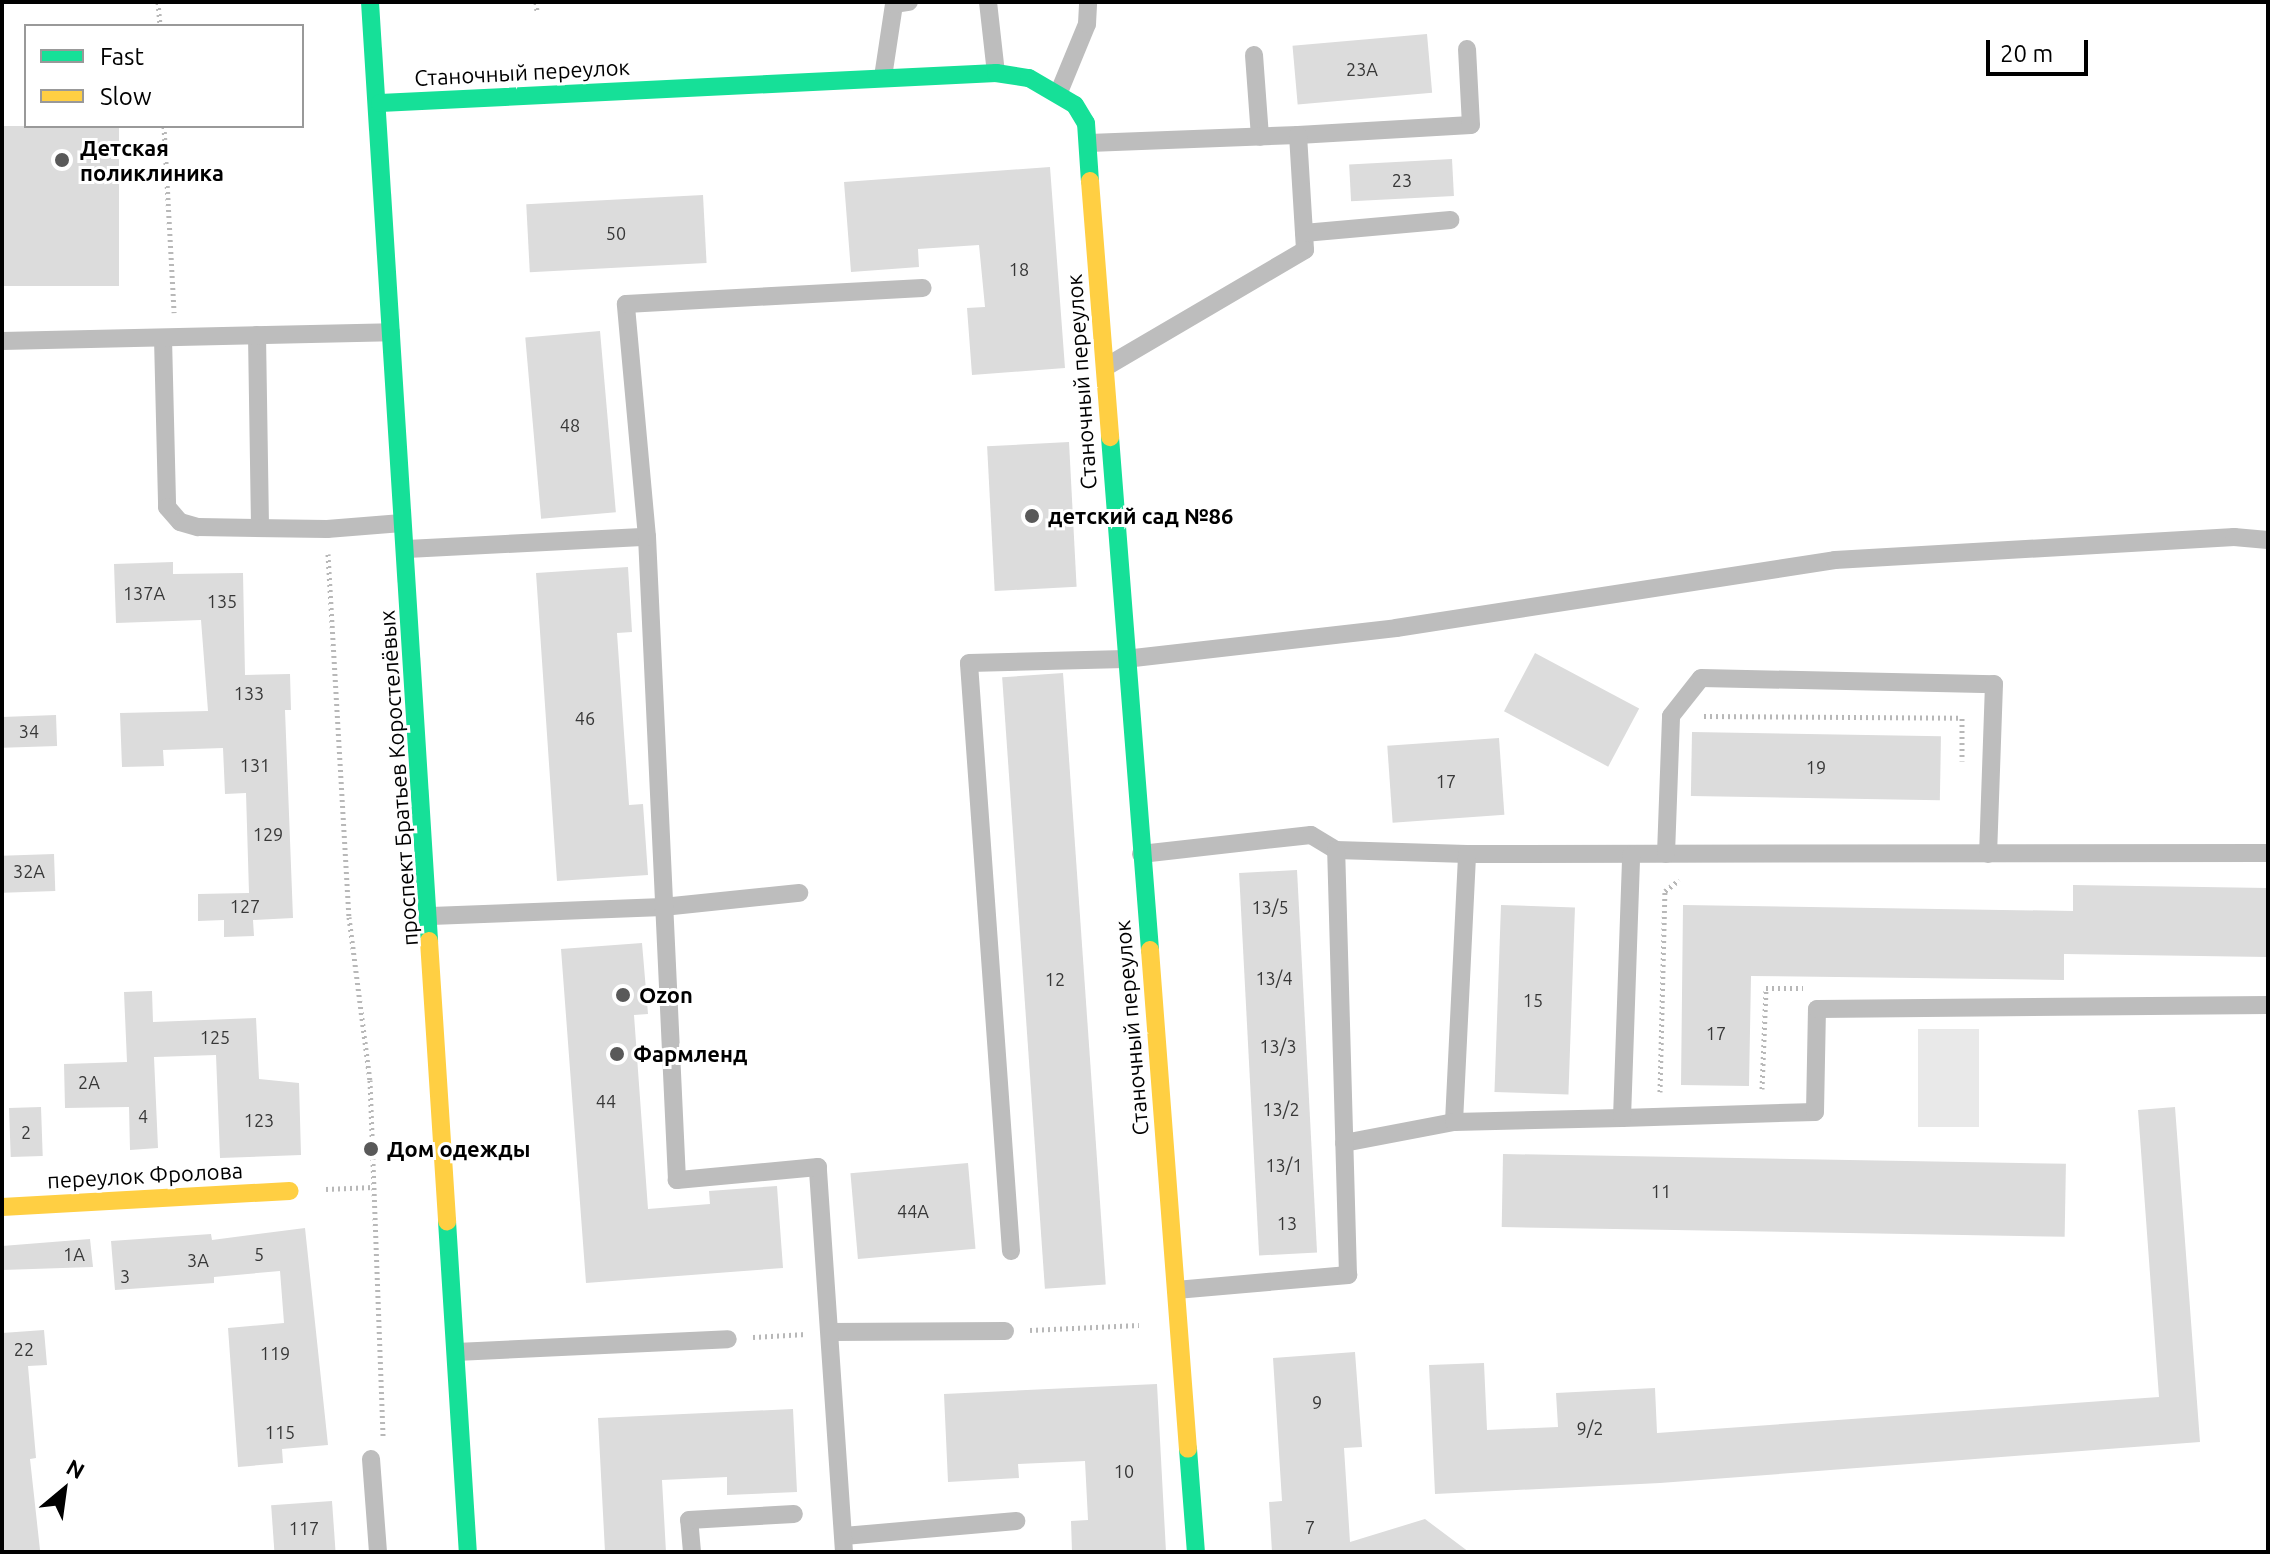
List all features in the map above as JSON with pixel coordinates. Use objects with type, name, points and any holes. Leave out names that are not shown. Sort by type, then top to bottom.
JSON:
[{"type":"main road","name":"проспект Братьев Коростелёвых","points":[[370,2],[380,103],[468,1552]]},
{"type":"main road","name":"Станочный переулок","points":[[380,103],[996,73],[1029,78],[1059,92],[1075,105],[1086,123],[1196,1552]]},
{"type":"main road","name":"переулок Фролова","points":[[2,1207],[290,1191]]},
{"type":"lane","points":[[883,77],[894,4],[909,2]]},
{"type":"lane","points":[[988,2],[996,73]]},
{"type":"lane","points":[[1059,92],[1087,24],[1088,2]]},
{"type":"lane","points":[[1089,143],[1471,125],[1467,49]]},
{"type":"lane","points":[[1254,55],[1260,137]]},
{"type":"lane","points":[[1104,367],[1305,250],[1298,135]]},
{"type":"lane","points":[[1304,233],[1450,220]]},
{"type":"lane","points":[[923,288],[626,304],[647,537],[677,1180],[818,1167],[844,1544],[1016,1521]]},
{"type":"lane","points":[[2,341],[392,332]]},
{"type":"lane","points":[[257,335],[260,528]]},
{"type":"lane","points":[[163,338],[167,507],[180,522],[198,527],[327,529],[405,523]]},
{"type":"lane","points":[[407,549],[647,537]]},
{"type":"lane","points":[[1011,1251],[969,663],[1125,659],[1396,628],[1835,560],[2234,537],[2268,540]]},
{"type":"lane","points":[[1666,854],[1671,716],[1701,678],[1994,684],[1988,854]]},
{"type":"lane","points":[[1141,854],[1311,835],[1336,850],[1467,854],[2268,853]]},
{"type":"lane","points":[[1176,1290],[1348,1275],[1336,850]]},
{"type":"lane","points":[[1454,1122],[1467,854]]},
{"type":"lane","points":[[1622,1118],[1631,855]]},
{"type":"lane","points":[[431,916],[663,907],[799,893]]},
{"type":"lane","points":[[1344,1143],[1454,1122],[1815,1112],[1817,1009],[2268,1005]]},
{"type":"lane","points":[[830,1332],[1005,1331]]},
{"type":"lane","points":[[456,1352],[728,1339]]},
{"type":"lane","points":[[371,1459],[378,1552]]},
{"type":"lane","points":[[692,1552],[689,1520],[794,1514]]},
{"type":"path","points":[[158,2],[160,24]]},
{"type":"path","points":[[536,2],[537,12]]},
{"type":"path","points":[[163,338],[174,314],[164,128]]},
{"type":"path","points":[[327,529],[349,917],[370,1080],[384,1443]]},
{"type":"path","points":[[1671,716],[1962,718],[1962,765]]},
{"type":"path","points":[[1674,1096],[1660,1096],[1665,891],[1686,874]]},
{"type":"path","points":[[1761,1097],[1766,988],[1820,987]]},
{"type":"path","points":[[1005,1331],[1179,1322]]},
{"type":"path","points":[[728,1339],[830,1332]]},
{"type":"shaded area","points":[[1918,1029],[1979,1029],[1979,1127],[1918,1127]]},
{"type":"building","points":[[1427,34],[1432,93],[1298,105],[1293,46]]},
{"type":"building","name":"Детская поликлиника","points":[[2,126],[119,128],[119,286],[2,286]]},
{"type":"building","points":[[1452,159],[1454,196],[1351,201],[1349,164]]},
{"type":"building","points":[[1050,167],[1065,368],[972,375],[967,308],[985,307],[979,245],[918,249],[919,267],[851,272],[844,182]]},
{"type":"building","points":[[703,195],[707,263],[530,272],[526,204]]},
{"type":"building","points":[[600,331],[616,512],[541,519],[525,338]]},
{"type":"building","name":"детский сад №86","points":[[1069,442],[1077,587],[995,591],[987,446]]},
{"type":"building","points":[[173,562],[173,574],[243,573],[245,675],[290,674],[291,710],[285,710],[293,918],[253,920],[254,936],[224,937],[224,920],[198,921],[198,894],[249,893],[246,793],[225,794],[223,748],[163,750],[164,766],[122,767],[120,713],[208,711],[201,620],[116,623],[114,564]]},
{"type":"building","points":[[628,567],[632,632],[617,633],[629,805],[643,804],[648,875],[557,881],[536,573]]},
{"type":"building","points":[[1535,653],[1639,708],[1608,767],[1504,711]]},
{"type":"building","points":[[1063,673],[1106,1285],[1045,1289],[1002,677]]},
{"type":"building","points":[[56,715],[57,746],[3,748],[2,717]]},
{"type":"building","points":[[1692,732],[1941,736],[1940,800],[1691,796]]},
{"type":"building","points":[[1499,738],[1504,815],[1393,823],[1387,746]]},
{"type":"building","points":[[54,854],[55,891],[3,893],[2,856]]},
{"type":"building","points":[[1297,870],[1317,1252],[1259,1256],[1239,873]]},
{"type":"building","points":[[2073,885],[2268,888],[2268,957],[2064,954],[2064,980],[1751,976],[1749,1086],[1681,1085],[1683,905],[2073,911]]},
{"type":"building","points":[[1501,905],[1575,908],[1568,1094],[1494,1092]]},
{"type":"building","points":[[642,943],[648,1014],[634,1015],[648,1209],[710,1204],[709,1191],[777,1186],[783,1268],[586,1283],[561,949]]},
{"type":"building","points":[[152,991],[153,1022],[256,1018],[259,1079],[299,1083],[301,1155],[220,1158],[216,1055],[154,1057],[158,1148],[130,1150],[129,1107],[65,1108],[64,1064],[127,1062],[124,992]]},
{"type":"building","points":[[41,1107],[43,1156],[11,1157],[9,1108]]},
{"type":"building","points":[[2175,1107],[2200,1442],[1660,1483],[1435,1494],[1429,1365],[1484,1363],[1487,1430],[1558,1427],[1556,1393],[1655,1388],[1657,1433],[2159,1397],[2138,1110]]},
{"type":"building","points":[[1503,1154],[2066,1164],[2065,1237],[1502,1227]]},
{"type":"building","points":[[968,1163],[975,1249],[858,1259],[850,1173]]},
{"type":"building","points":[[305,1228],[328,1445],[282,1449],[283,1463],[238,1467],[228,1328],[284,1323],[280,1271],[214,1277],[214,1283],[115,1290],[111,1241],[211,1234],[212,1240]]},
{"type":"building","points":[[90,1239],[93,1267],[2,1270],[2,1246]]},
{"type":"building","points":[[44,1330],[47,1365],[28,1366],[36,1458],[30,1459],[40,1550],[2,1552],[2,1333]]},
{"type":"building","points":[[1355,1352],[1362,1447],[1344,1448],[1350,1542],[1425,1519],[1469,1552],[1272,1552],[1269,1502],[1282,1501],[1273,1358]]},
{"type":"building","points":[[1157,1384],[1166,1552],[1072,1552],[1071,1521],[1088,1520],[1085,1461],[1018,1464],[1019,1478],[948,1482],[944,1394]]},
{"type":"building","points":[[793,1409],[797,1492],[727,1495],[727,1477],[662,1480],[666,1552],[605,1552],[598,1418]]},
{"type":"building","points":[[332,1501],[336,1552],[274,1552],[271,1505]]},
{"type":"traffic: fast","points":[[370,2],[429,941]]},
{"type":"traffic: fast","points":[[380,103],[996,73],[1029,78],[1075,105],[1086,123],[1090,181]]},
{"type":"traffic: fast","points":[[1110,437],[1150,950]]},
{"type":"traffic: fast","points":[[447,1221],[468,1552]]},
{"type":"traffic: fast","points":[[1188,1449],[1196,1552]]},
{"type":"traffic: slow","points":[[1090,181],[1110,437]]},
{"type":"traffic: slow","points":[[429,941],[447,1221]]},
{"type":"traffic: slow","points":[[1150,950],[1188,1449]]},
{"type":"traffic: slow","points":[[2,1207],[290,1191]]},
{"type":"place","name":"Детская поликлиника","points":[[62,160]]},
{"type":"place","name":"детский сад №86","points":[[1032,516]]},
{"type":"place","name":"Ozon","points":[[623,995]]},
{"type":"place","name":"Фармленд","points":[[617,1054]]},
{"type":"place","name":"Дом одежды","points":[[371,1149]]}]
